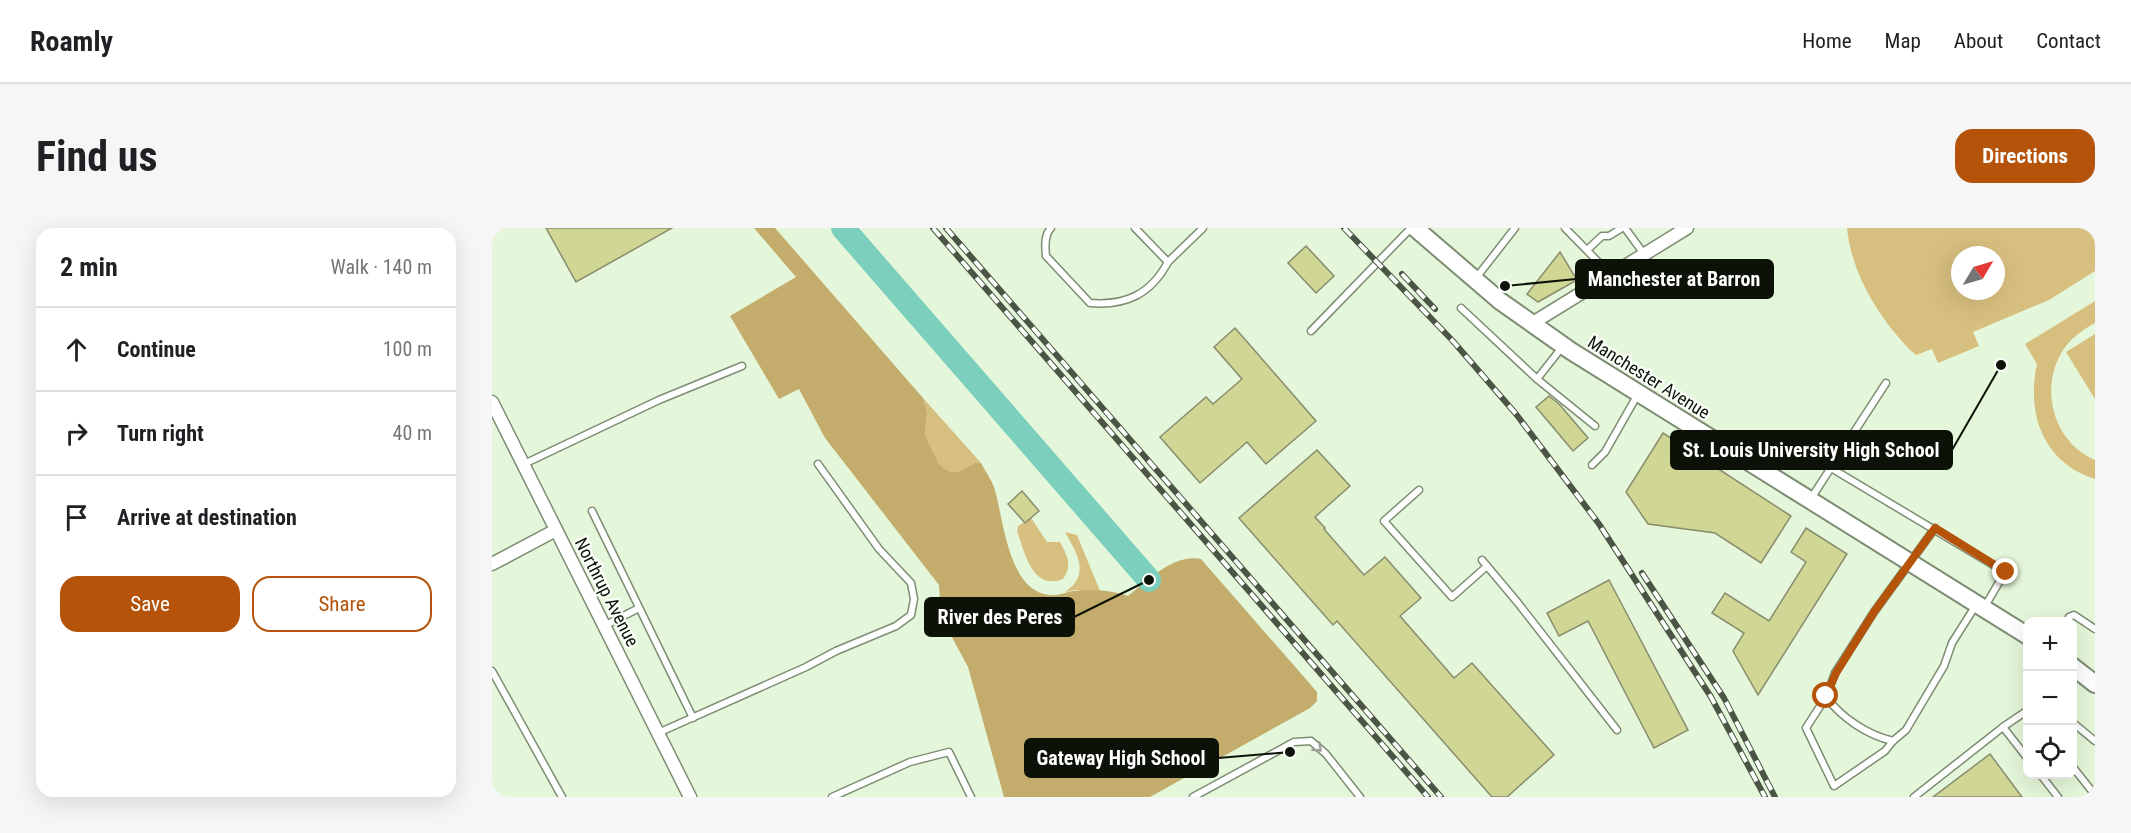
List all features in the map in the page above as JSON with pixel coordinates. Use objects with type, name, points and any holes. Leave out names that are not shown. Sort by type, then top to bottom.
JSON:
[{"type":"main road","name":"Manchester Avenue","points":[[1413,228],[1474,280],[1564,346],[2023,633]]},
{"type":"main road","points":[[2077,673],[2095,684]]},
{"type":"street","points":[[1531,324],[1687,228]]},
{"type":"street","name":"Northrup Avenue","points":[[492,402],[690,797]]},
{"type":"street","points":[[492,564],[556,530]]},
{"type":"lane","points":[[1051,228],[1045,244],[1046,256],[1090,303],[1109,304],[1132,298],[1160,277],[1168,262],[1203,228]]},
{"type":"lane","points":[[1135,228],[1168,262]]},
{"type":"lane","points":[[1311,331],[1413,228]]},
{"type":"lane","points":[[1474,280],[1515,228]]},
{"type":"lane","points":[[1565,228],[1611,275]]},
{"type":"lane","points":[[1587,250],[1602,236],[1609,236],[1624,228],[1644,254]]},
{"type":"lane","points":[[1461,308],[1537,379],[1595,426]]},
{"type":"lane","points":[[1537,379],[1564,346]]},
{"type":"lane","points":[[524,464],[659,400],[742,366]]},
{"type":"lane","points":[[1810,501],[1886,383]]},
{"type":"lane","points":[[1592,465],[1605,452],[1638,394]]},
{"type":"lane","points":[[658,733],[806,667],[836,651],[896,626],[911,615],[914,599],[911,583],[879,549],[818,464]]},
{"type":"lane","points":[[1832,468],[1935,528],[2006,572],[1952,643],[1944,666],[1906,730],[1885,751],[1834,786],[1806,728],[1826,696],[1841,664],[1874,612],[1935,528]]},
{"type":"lane","points":[[1419,490],[1384,521],[1452,597],[1487,566]]},
{"type":"lane","points":[[592,511],[693,718]]},
{"type":"lane","points":[[1482,560],[1617,730]]},
{"type":"lane","points":[[604,626],[639,608]]},
{"type":"lane","points":[[2077,617],[2095,629]]},
{"type":"lane","points":[[492,671],[562,797]]},
{"type":"lane","points":[[1826,696],[1836,711],[1875,737],[1893,741]]},
{"type":"lane","points":[[1914,797],[2023,713]]},
{"type":"lane","points":[[2076,725],[2095,741]]},
{"type":"lane","points":[[2003,727],[2023,751]]},
{"type":"lane","points":[[1193,797],[1294,742],[1311,741],[1326,754],[1360,797]]},
{"type":"lane","points":[[832,797],[910,762],[949,752],[971,797]]},
{"type":"lane","points":[[2077,771],[2095,795]]},
{"type":"lane","points":[[2044,779],[2058,797]]},
{"type":"shaded area","points":[[754,228],[775,228],[923,398],[927,413],[925,435],[939,464],[948,471],[957,472],[975,463],[981,463],[994,487],[1016,568],[1036,591],[1051,595],[1094,590],[1128,596],[1171,564],[1191,558],[1201,559],[1317,692],[1317,701],[1310,708],[1150,797],[1004,797],[968,667],[941,617],[939,585],[825,438],[799,389],[779,399],[730,316],[796,277]]},
{"type":"shaded area","points":[[1847,228],[2095,228],[2095,271],[2049,300],[1973,332],[1979,346],[1938,363],[1932,349],[1916,355],[1898,337],[1868,294],[1854,262]]},
{"type":"shaded area","points":[[2095,301],[2095,323],[2079,333],[2066,346],[2057,361],[2051,393],[2059,425],[2068,439],[2080,451],[2095,460],[2095,479],[2062,461],[2042,434],[2034,400],[2037,364],[2025,344]]},
{"type":"shaded area","points":[[2095,334],[2095,399],[2066,352]]},
{"type":"shaded area","points":[[923,398],[981,463],[975,463],[957,472],[948,471],[939,464],[925,435],[927,413]]},
{"type":"shaded area","points":[[1031,518],[1047,542],[1060,542],[1063,547],[1067,556],[1068,570],[1063,579],[1044,580],[1031,568],[1017,531],[1018,526]]},
{"type":"shaded area","points":[[1065,532],[1077,535],[1100,591],[1065,592],[1078,578],[1080,571],[1074,548]]},
{"type":"building","points":[[546,228],[672,228],[576,282]]},
{"type":"building","points":[[1306,246],[1334,276],[1316,293],[1288,263]]},
{"type":"building","points":[[1560,252],[1577,280],[1538,302],[1527,294]]},
{"type":"building","points":[[1235,328],[1316,421],[1266,464],[1247,442],[1200,483],[1160,437],[1206,397],[1213,404],[1242,379],[1214,347]]},
{"type":"building","points":[[1549,396],[1560,405],[1588,438],[1573,451],[1536,407]]},
{"type":"building","points":[[1663,433],[1791,516],[1761,563],[1715,533],[1648,524],[1626,492]]},
{"type":"building","points":[[1317,450],[1350,486],[1315,517],[1324,529],[1364,575],[1385,557],[1421,598],[1400,616],[1454,678],[1472,663],[1554,755],[1507,797],[1492,797],[1337,621],[1333,625],[1239,518]]},
{"type":"building","points":[[1022,491],[1039,511],[1025,523],[1008,504]]},
{"type":"building","points":[[1806,528],[1847,554],[1758,695],[1733,651],[1744,633],[1712,613],[1725,593],[1769,621],[1806,562],[1791,552]]},
{"type":"building","points":[[1609,580],[1688,730],[1654,748],[1588,621],[1559,636],[1547,613]]},
{"type":"building","points":[[1990,754],[2022,797],[1933,797]]},
{"type":"waterway","points":[[843,228],[1149,580]]},
{"type":"railway","points":[[933,228],[1428,797]]},
{"type":"railway","points":[[946,228],[1441,797]]},
{"type":"railway","points":[[1344,228],[1452,340],[1516,414],[1599,524],[1711,697],[1765,797]]},
{"type":"railway","points":[[1402,274],[1435,309]]},
{"type":"railway","points":[[1642,573],[1724,698],[1775,797]]},
{"type":"place","name":"Manchester at Barron","points":[[1505,286]]},
{"type":"place","name":"St. Louis University High School","points":[[2001,365]]},
{"type":"place","name":"River des Peres","points":[[1149,580]]},
{"type":"place","name":"Gateway High School","points":[[1290,752]]},
{"type":"route","points":[[1826,696],[1836,673],[1874,612],[1887,598],[1935,528],[2006,572]]}]
